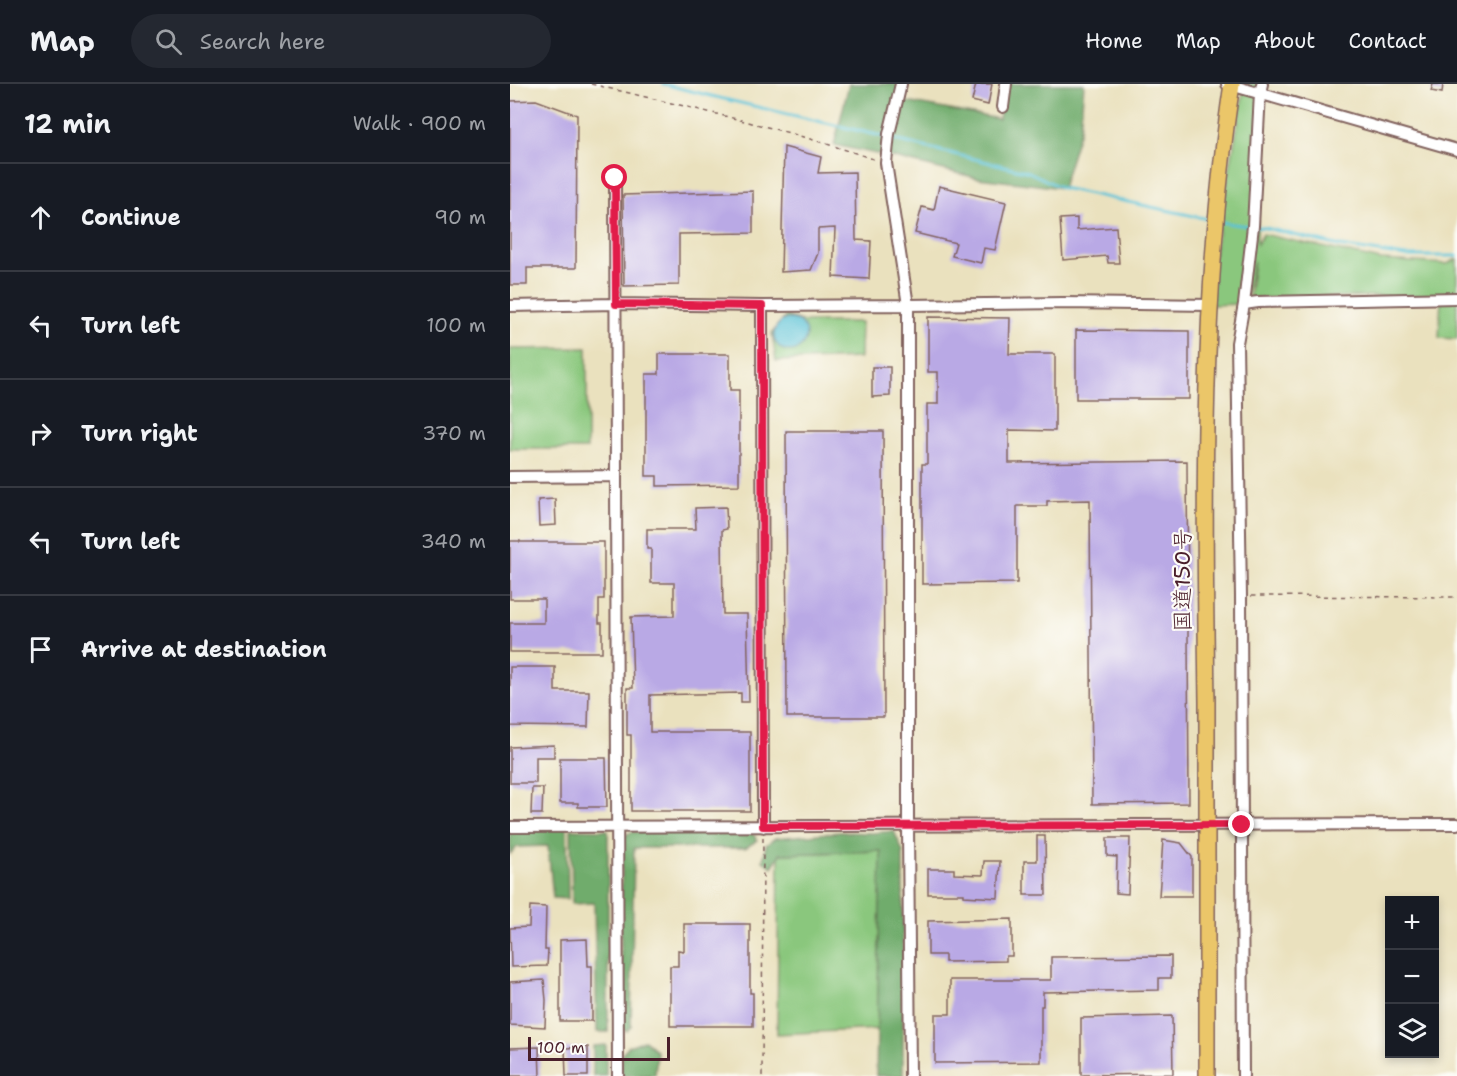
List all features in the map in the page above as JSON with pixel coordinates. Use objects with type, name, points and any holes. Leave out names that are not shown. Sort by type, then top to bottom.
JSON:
[{"type":"highway","name":"国道150号","points":[[1207,1076],[1205,450],[1215,230],[1230,84]]},
{"type":"street","points":[[901,84],[889,134],[886,163],[908,305],[910,1076]]},
{"type":"street","points":[[1003,107],[1006,84]]},
{"type":"street","points":[[1230,84],[1261,89],[1457,150]]},
{"type":"street","points":[[1243,1076],[1241,596],[1237,343],[1253,226],[1261,89]]},
{"type":"street","points":[[615,178],[618,1076]]},
{"type":"street","points":[[1244,304],[1457,298]]},
{"type":"street","points":[[510,306],[1210,304]]},
{"type":"street","points":[[762,306],[763,826]]},
{"type":"street","points":[[510,477],[616,476]]},
{"type":"street","points":[[510,827],[1457,824]]},
{"type":"path","points":[[591,84],[834,145],[886,163]]},
{"type":"path","points":[[1241,596],[1457,597]]},
{"type":"path","points":[[762,1076],[763,826]]},
{"type":"green space","points":[[849,84],[904,84],[901,101],[999,119],[1004,84],[1084,84],[1080,130],[1062,188],[977,178],[834,145]]},
{"type":"green space","points":[[1245,84],[1262,84],[1257,244],[1263,234],[1381,260],[1447,264],[1457,259],[1457,295],[1249,298],[1254,261],[1244,304],[1211,305],[1212,266]]},
{"type":"green space","points":[[1441,298],[1457,299],[1457,339],[1439,338]]},
{"type":"green space","points":[[786,316],[804,322],[861,322],[860,358],[776,361],[772,333]]},
{"type":"green space","points":[[587,348],[587,449],[510,449],[510,349]]},
{"type":"green space","points":[[510,827],[567,827],[568,899],[553,898],[548,846],[517,847],[510,854]]},
{"type":"green space","points":[[571,829],[608,830],[608,1032],[597,1032],[594,903],[572,904]]},
{"type":"green space","points":[[749,830],[758,840],[745,848],[634,848],[631,1026],[627,1031],[620,1027],[622,845],[625,835],[632,832]]},
{"type":"green space","points":[[894,831],[903,852],[903,1076],[876,1076],[881,851],[780,854],[772,867],[763,861],[766,845],[775,838],[840,832]]},
{"type":"green space","points":[[881,851],[880,1029],[777,1034],[779,854]]},
{"type":"green space","points":[[645,1040],[657,1052],[655,1075],[622,1076],[622,1053],[629,1046]]},
{"type":"green space","points":[[606,1045],[606,1076],[593,1076],[593,1046]]},
{"type":"water","points":[[790,319],[802,323],[806,335],[802,347],[790,351],[778,347],[774,335],[778,323]]},
{"type":"building","points":[[976,84],[992,84],[988,105],[972,101]]},
{"type":"building","points":[[1433,84],[1443,84],[1442,93],[1431,91]]},
{"type":"building","points":[[536,100],[577,115],[576,268],[527,268],[527,285],[510,285],[510,101]]},
{"type":"building","points":[[784,147],[821,157],[818,173],[855,172],[856,240],[871,241],[869,279],[833,277],[835,228],[818,229],[818,253],[811,270],[781,272]]},
{"type":"building","points":[[939,186],[1006,202],[995,250],[984,248],[981,263],[952,256],[956,243],[915,233],[922,207],[934,210]]},
{"type":"building","points":[[753,191],[753,233],[679,234],[679,285],[624,286],[623,195]]},
{"type":"building","points":[[1077,218],[1077,230],[1116,227],[1119,263],[1108,263],[1107,256],[1063,260],[1060,219]]},
{"type":"building","points":[[928,317],[1010,318],[1009,354],[1055,354],[1055,431],[1009,430],[1009,463],[1187,461],[1189,803],[1092,804],[1090,500],[1047,501],[1047,506],[1017,506],[1017,583],[922,584],[922,464],[927,464],[927,404],[938,404],[938,372],[928,372]]},
{"type":"building","points":[[1076,330],[1189,331],[1189,399],[1076,399]]},
{"type":"building","points":[[659,354],[730,354],[730,390],[739,390],[739,485],[657,486],[657,476],[646,476],[646,374],[659,374]]},
{"type":"building","points":[[872,367],[890,367],[890,396],[872,397]]},
{"type":"building","points":[[786,431],[883,431],[884,717],[787,717]]},
{"type":"building","points":[[555,499],[556,525],[539,526],[538,500]]},
{"type":"building","points":[[726,507],[727,529],[722,530],[723,614],[747,614],[749,702],[741,702],[741,693],[650,695],[650,732],[750,732],[750,811],[631,811],[631,735],[627,735],[627,688],[633,688],[631,617],[674,616],[674,583],[651,583],[651,549],[647,549],[647,529],[696,529],[695,508]]},
{"type":"building","points":[[510,541],[604,542],[604,599],[599,599],[602,652],[510,652],[510,623],[544,623],[544,599],[510,599]]},
{"type":"building","points":[[510,667],[555,667],[555,691],[589,691],[588,727],[510,726]]},
{"type":"building","points":[[554,745],[554,757],[536,757],[536,783],[510,783],[510,747]]},
{"type":"building","points":[[560,758],[606,758],[607,807],[578,807],[578,803],[560,803]]},
{"type":"building","points":[[532,788],[543,788],[542,814],[531,814]]},
{"type":"building","points":[[1037,836],[1045,836],[1046,895],[1024,895],[1024,861],[1037,861]]},
{"type":"building","points":[[1107,838],[1130,838],[1128,894],[1116,893],[1117,857],[1107,856]]},
{"type":"building","points":[[1163,840],[1181,843],[1192,857],[1192,896],[1159,896]]},
{"type":"building","points":[[984,861],[1000,861],[998,898],[964,896],[964,894],[928,894],[928,869],[954,869],[954,874],[983,875]]},
{"type":"building","points":[[530,906],[546,907],[547,966],[511,967],[510,928],[529,927]]},
{"type":"building","points":[[1012,919],[1012,956],[1006,956],[1006,961],[945,962],[945,955],[928,955],[928,921]]},
{"type":"building","points":[[684,924],[750,924],[750,993],[753,993],[753,1026],[670,1026],[670,966],[678,966],[678,950],[684,951]]},
{"type":"building","points":[[587,939],[588,966],[592,966],[592,1021],[560,1021],[560,940]]},
{"type":"building","points":[[1171,956],[1171,978],[1159,978],[1159,990],[1043,992],[1041,1062],[935,1063],[935,1014],[950,1014],[950,980],[1051,980],[1051,957]]},
{"type":"building","points":[[544,980],[545,1027],[510,1025],[510,982]]},
{"type":"building","points":[[1172,1016],[1173,1074],[1081,1075],[1081,1018]]},
{"type":"building","points":[[539,1047],[540,1076],[510,1076],[510,1048]]},
{"type":"building","points":[[588,1047],[588,1076],[566,1076],[565,1048]]},
{"type":"waterway","points":[[663,84],[885,137]]},
{"type":"waterway","points":[[891,139],[1029,172],[1062,188],[1213,220]]},
{"type":"waterway","points":[[1222,222],[1266,228],[1340,246],[1405,256],[1457,256]]},
{"type":"route","points":[[615,178],[616,304],[762,306],[763,826],[1242,825]]}]
